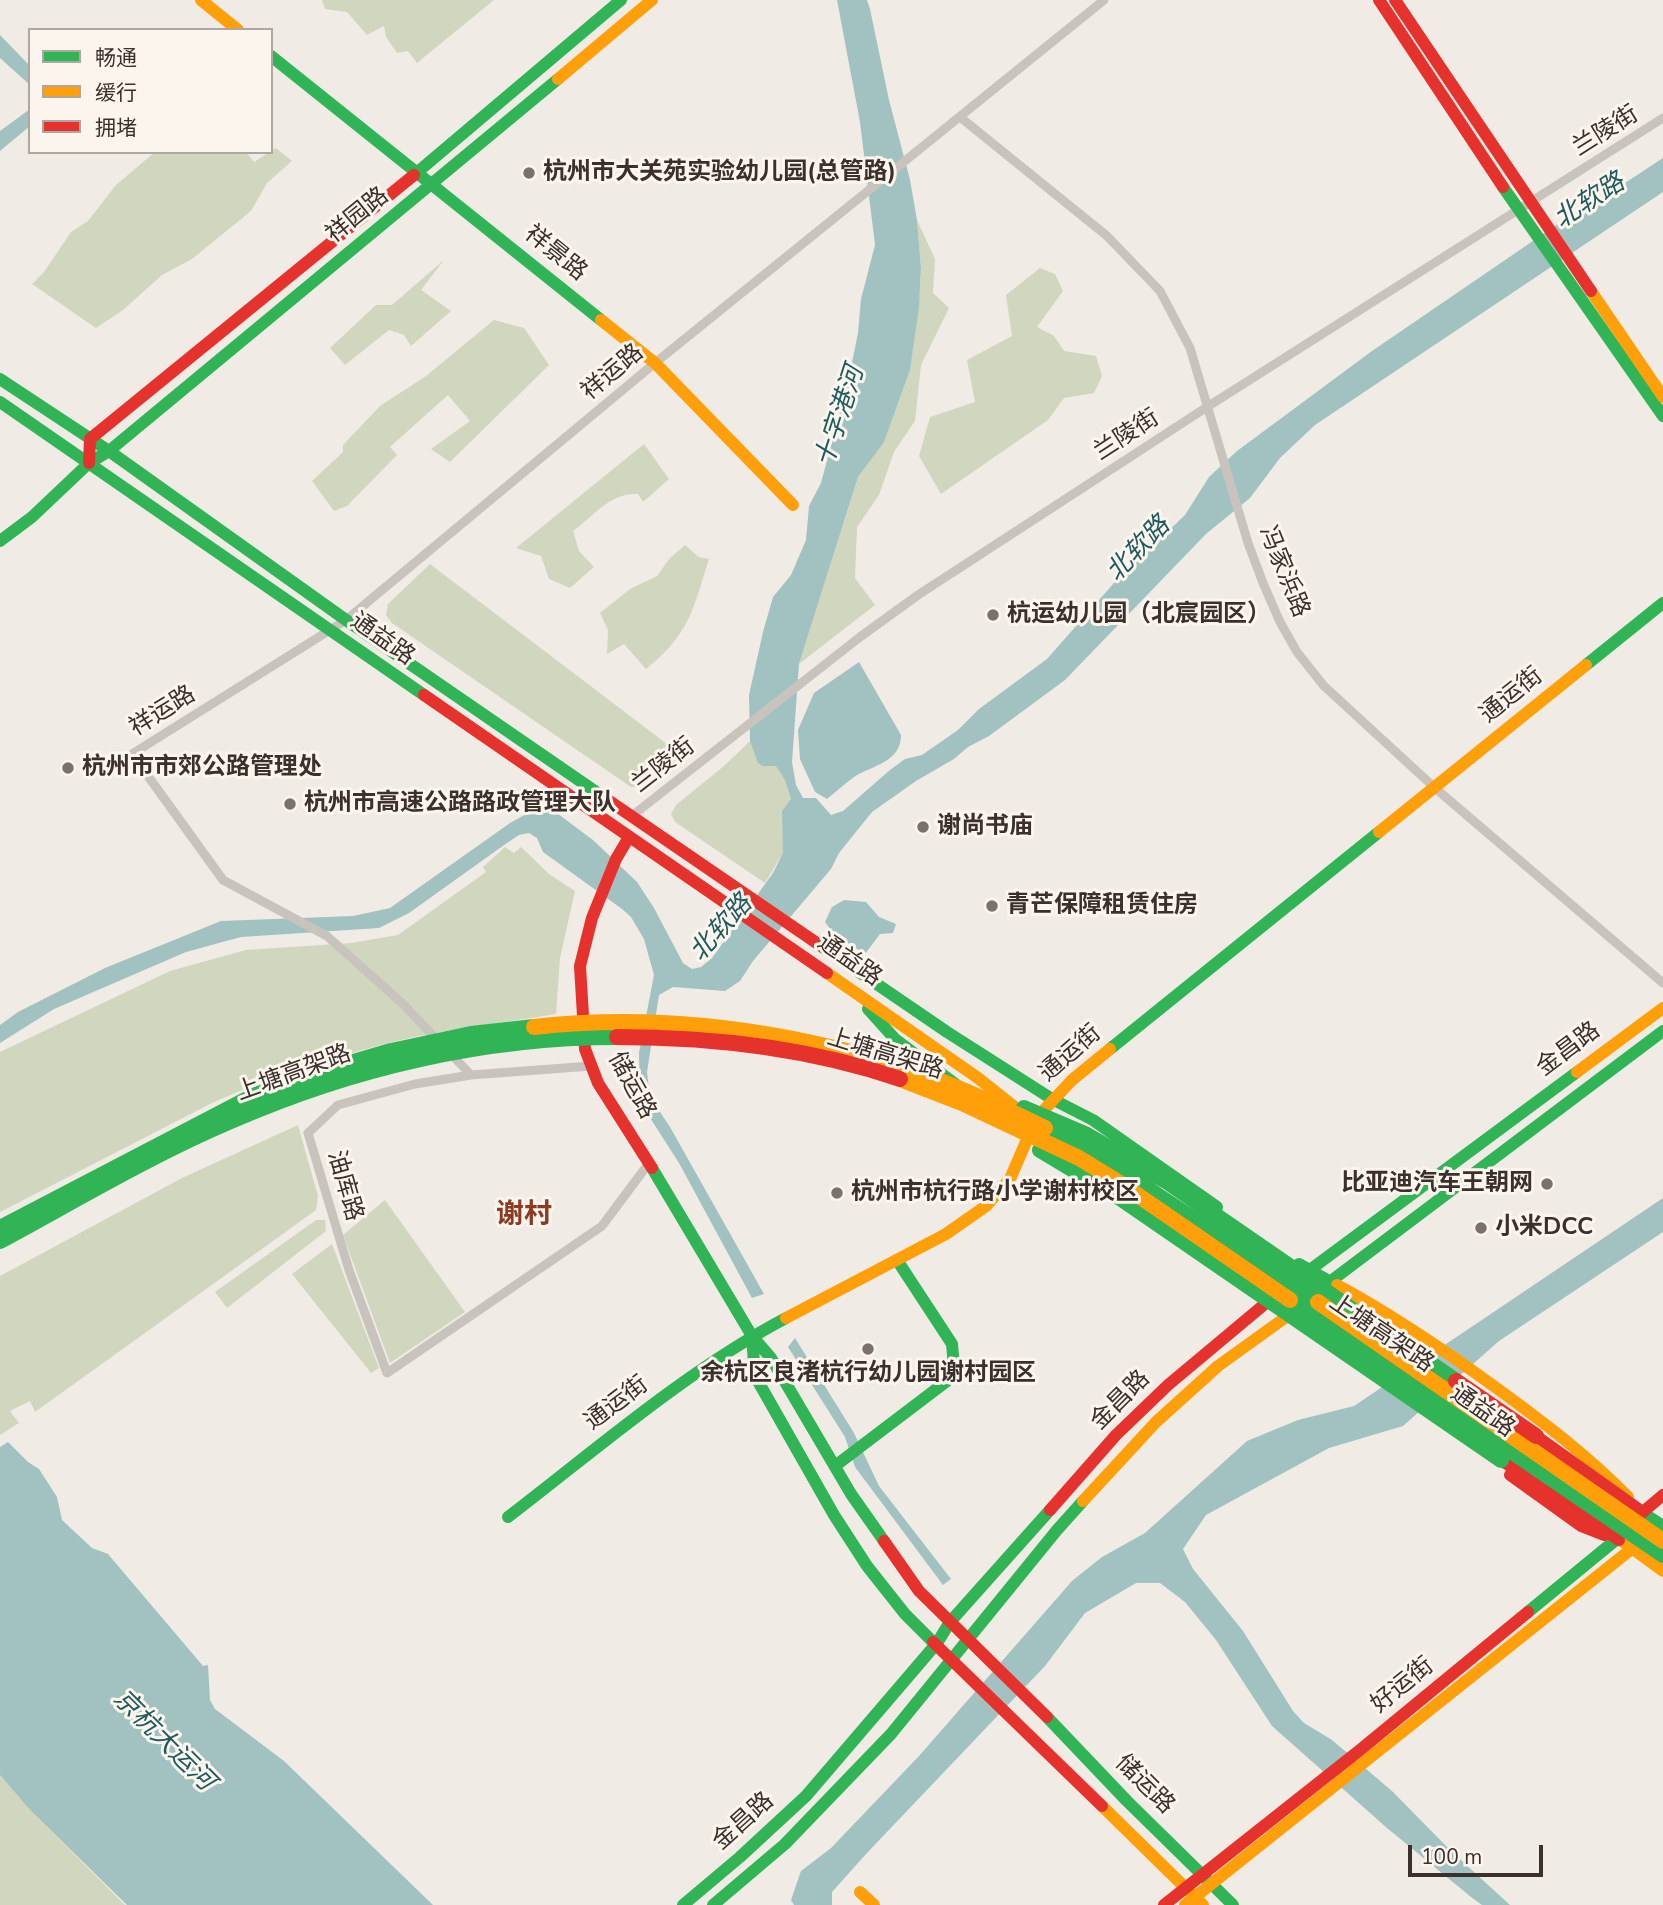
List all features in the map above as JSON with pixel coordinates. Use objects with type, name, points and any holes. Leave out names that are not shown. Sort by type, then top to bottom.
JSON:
[{"type":"main road","points":[[201,0],[236,28]]},
{"type":"main road","name":"祥园路","points":[[90,439],[417,172],[621,0]]},
{"type":"main road","name":"祥园路","points":[[0,541],[32,517],[89,463],[109,451],[652,0]]},
{"type":"main road","points":[[1378,0],[1525,206],[1663,416]]},
{"type":"main road","points":[[1395,0],[1525,206]]},
{"type":"main road","name":"祥景路","points":[[273,58],[655,363],[793,505]]},
{"type":"main road","points":[[1564,263],[1663,397]]},
{"type":"main road","name":"通益路","points":[[0,379],[109,451],[346,620],[947,1032],[1052,1099],[1093,1120],[1308,1271],[1329,1281],[1365,1323],[1591,1482],[1663,1526]]},
{"type":"main road","name":"通益路","points":[[0,402],[978,1078],[1121,1192],[1270,1300]]},
{"type":"main road","points":[[89,463],[90,439]]},
{"type":"main road","name":"通运街","points":[[508,1517],[654,1404],[752,1336],[946,1234],[977,1214],[1000,1194],[1016,1168],[1026,1139],[1052,1099],[1126,1036],[1663,603]]},
{"type":"main road","name":"储运路","points":[[629,837],[616,859],[592,918],[580,966],[585,1049],[598,1083],[752,1336],[771,1358],[851,1494],[919,1591],[1026,1695],[1127,1801],[1233,1905]]},
{"type":"main road","points":[[855,994],[895,1039],[1098,1191],[1270,1300],[1428,1410],[1581,1526],[1625,1544]]},
{"type":"main road","name":"金昌路","points":[[683,1905],[806,1796],[937,1643],[950,1622],[1116,1435],[1168,1385],[1308,1271],[1663,1008]]},
{"type":"main road","name":"上塘高架路","points":[[0,1228],[253,1096],[313,1074],[391,1051],[471,1034],[542,1026],[633,1021],[708,1027],[799,1040],[874,1058],[985,1098],[1089,1150],[1377,1342],[1663,1541]]},
{"type":"main road","name":"金昌路","points":[[713,1905],[785,1844],[891,1734],[1058,1530],[1156,1422],[1218,1366],[1663,1031]]},
{"type":"main road","name":"上塘高架路","points":[[0,1241],[257,1108],[312,1088],[391,1065],[476,1048],[561,1038],[627,1035],[796,1052],[911,1082],[1075,1156],[1116,1181],[1663,1555]]},
{"type":"main road","points":[[911,1082],[1056,1159],[1102,1187],[1663,1571]]},
{"type":"main road","points":[[985,1098],[1014,1104],[1051,1117],[1166,1181],[1641,1511]]},
{"type":"main road","points":[[835,1466],[947,1381],[954,1366],[952,1344],[897,1260]]},
{"type":"main road","points":[[1329,1281],[1361,1297],[1479,1375],[1585,1456],[1612,1479],[1641,1511]]},
{"type":"main road","name":"储运路","points":[[752,1336],[755,1376],[834,1515],[867,1566],[897,1604],[1192,1899]]},
{"type":"main road","name":"好运街","points":[[1207,1879],[1625,1544],[1641,1511],[1663,1495]]},
{"type":"main road","name":"好运街","points":[[1164,1905],[1192,1899],[1207,1879],[1360,1750],[1625,1544],[1663,1526]]},
{"type":"main road","points":[[860,1892],[874,1905]]},
{"type":"street","name":"祥运路","points":[[471,1075],[403,1004],[327,936],[223,880],[132,754],[346,620],[655,363],[1104,0]]},
{"type":"street","name":"冯家浜路","points":[[960,117],[1107,236],[1160,291],[1190,348],[1242,525],[1280,622],[1297,652],[1324,685],[1434,788],[1663,983]]},
{"type":"street","name":"兰陵街","points":[[633,815],[918,595],[1207,407],[1663,118]]},
{"type":"street","name":"油库路","points":[[592,1066],[471,1075],[415,1084],[338,1105],[308,1133],[349,1270],[387,1373],[602,1226],[649,1163]]},
{"type":"green space","points":[[322,0],[494,0],[417,63],[408,51],[397,53],[386,37],[384,26],[367,35],[347,12],[325,9]]},
{"type":"green space","points":[[276,148],[292,161],[267,183],[251,211],[192,259],[162,275],[123,310],[96,328],[32,284],[44,272],[71,232],[88,221],[116,185],[153,154],[248,154],[254,162],[267,154],[273,154]]},
{"type":"green space","points":[[917,220],[935,259],[933,293],[949,308],[921,365],[915,421],[894,452],[879,495],[857,527],[855,578],[875,605],[799,664],[858,477],[884,441],[910,370],[920,290]]},
{"type":"green space","points":[[444,260],[421,290],[451,311],[411,346],[404,335],[389,330],[345,365],[330,348],[376,305],[392,305]]},
{"type":"green space","points":[[1040,268],[1055,274],[1063,291],[1037,327],[1054,336],[1064,351],[1096,356],[1102,376],[1094,393],[1064,398],[1048,420],[941,494],[919,456],[930,417],[975,402],[967,360],[1012,336],[1006,295]]},
{"type":"green space","points":[[494,320],[524,328],[549,365],[450,462],[431,449],[470,421],[448,395],[390,447],[397,455],[347,506],[334,511],[312,481],[343,452],[343,445],[380,406],[426,376]]},
{"type":"green space","points":[[644,444],[669,479],[643,502],[638,494],[628,494],[595,512],[573,531],[579,551],[594,567],[570,588],[549,579],[541,556],[516,548]]},
{"type":"green space","points":[[685,545],[699,557],[709,559],[694,607],[681,632],[646,669],[624,644],[607,654],[608,630],[600,613],[630,589],[657,576],[669,559]]},
{"type":"green space","points":[[430,564],[684,757],[641,787],[631,787],[392,623],[386,615],[388,604]]},
{"type":"green space","points":[[750,741],[755,751],[776,762],[795,799],[783,853],[765,883],[675,822],[671,814],[676,805]]},
{"type":"green space","points":[[505,847],[514,853],[521,847],[549,874],[575,891],[560,958],[556,1014],[434,1033],[373,1047],[315,1067],[312,1063],[295,1067],[212,1103],[0,1212],[0,1052],[170,971],[246,950],[351,943],[398,935],[486,872],[483,867]]},
{"type":"green space","points":[[298,1125],[318,1196],[316,1210],[35,1412],[30,1401],[10,1411],[19,1423],[0,1435],[0,1276],[182,1178]]},
{"type":"green space","points":[[385,1200],[465,1312],[390,1363],[343,1235]]},
{"type":"green space","points":[[316,1220],[325,1220],[326,1231],[227,1308],[215,1292]]},
{"type":"green space","points":[[332,1244],[379,1368],[371,1373],[292,1274]]},
{"type":"green space","points":[[0,1775],[30,1810],[125,1905],[0,1905]]},
{"type":"water","name":"十字港河","points":[[837,0],[867,0],[870,9],[889,100],[910,180],[921,268],[919,307],[910,370],[884,442],[858,477],[799,664],[792,762],[796,785],[803,798],[816,798],[831,815],[843,811],[905,759],[922,755],[958,730],[979,709],[1047,659],[1114,583],[1185,515],[1209,477],[1237,451],[1372,351],[1568,217],[1584,210],[1663,158],[1663,192],[1315,425],[1280,458],[1250,498],[1206,534],[1065,680],[989,736],[968,747],[872,812],[839,853],[831,869],[753,961],[740,981],[725,991],[673,987],[659,995],[647,1072],[650,1097],[670,1127],[764,1294],[752,1298],[679,1163],[645,1110],[640,1092],[639,1053],[654,975],[644,939],[631,917],[543,852],[537,838],[529,833],[519,835],[409,913],[379,928],[241,937],[186,952],[54,1009],[0,1043],[0,1025],[18,1012],[105,968],[221,921],[353,916],[390,908],[510,823],[539,807],[550,808],[593,840],[637,882],[683,963],[692,969],[701,967],[712,958],[773,873],[783,853],[782,811],[791,799],[785,780],[776,766],[763,766],[758,763],[750,741],[749,695],[773,597],[791,575],[806,540],[809,506],[821,483],[848,382],[858,333],[861,299],[875,245],[860,122]]},
{"type":"water","points":[[0,35],[28,64],[28,83],[0,58]]},
{"type":"water","points":[[28,110],[28,128],[0,151],[0,131]]},
{"type":"water","points":[[859,662],[901,735],[900,744],[885,762],[854,777],[827,799],[815,792],[800,759],[798,730],[814,693]]},
{"type":"water","points":[[844,900],[866,902],[879,917],[896,924],[893,933],[880,934],[865,954],[834,934],[825,922],[832,907]]},
{"type":"water","points":[[1663,1198],[1663,1232],[1499,1341],[1403,1426],[1329,1448],[1206,1515],[1183,1549],[1193,1569],[1243,1631],[1293,1711],[1304,1723],[1332,1740],[1392,1791],[1451,1851],[1510,1905],[1482,1905],[1387,1828],[1272,1726],[1216,1640],[1185,1602],[1160,1583],[1136,1583],[1085,1613],[1045,1666],[832,1892],[832,1905],[794,1905],[791,1900],[801,1871],[831,1848],[919,1756],[1072,1581],[1102,1557],[1145,1533],[1247,1441],[1298,1420],[1354,1406]]},
{"type":"water","points":[[795,1338],[854,1433],[879,1486],[951,1579],[943,1585],[855,1467],[845,1437],[788,1347]]},
{"type":"water","name":"京杭大运河","points":[[8,1442],[39,1469],[57,1497],[62,1520],[92,1548],[108,1554],[203,1666],[208,1665],[210,1700],[215,1709],[284,1761],[433,1905],[127,1905],[30,1810],[0,1775],[0,1447]]},
{"type":"traffic: fast","points":[[414,175],[621,0]]},
{"type":"traffic: fast","points":[[273,58],[601,320]]},
{"type":"traffic: fast","points":[[0,541],[32,517],[89,463],[109,451],[558,79]]},
{"type":"traffic: fast","points":[[1503,187],[1663,416]]},
{"type":"traffic: fast","points":[[0,379],[109,451],[346,620],[602,796]]},
{"type":"traffic: fast","points":[[0,402],[424,695]]},
{"type":"traffic: fast","points":[[1586,665],[1663,603]]},
{"type":"traffic: fast","points":[[1110,1049],[1379,832]]},
{"type":"traffic: fast","points":[[824,948],[947,1032],[1052,1099],[1093,1120],[1217,1207]]},
{"type":"traffic: fast","points":[[868,1009],[895,1039],[958,1086]]},
{"type":"traffic: fast","points":[[0,1228],[253,1096],[313,1074],[391,1051],[471,1034],[534,1027]]},
{"type":"traffic: fast","points":[[1323,1287],[1663,1031]]},
{"type":"traffic: fast","points":[[0,1241],[172,1148],[277,1102],[324,1086],[371,1071],[468,1050],[567,1038],[617,1037]]},
{"type":"traffic: fast","points":[[1303,1275],[1577,1072]]},
{"type":"traffic: fast","points":[[1024,1108],[1085,1134],[1166,1181],[1456,1381]]},
{"type":"traffic: fast","points":[[1045,1128],[1089,1150],[1318,1302]]},
{"type":"traffic: fast","points":[[1040,1150],[1120,1198],[1501,1460]]},
{"type":"traffic: fast","points":[[652,1168],[752,1336],[771,1358],[851,1494],[884,1541]]},
{"type":"traffic: fast","points":[[835,1466],[947,1381],[954,1366],[952,1344],[897,1260]]},
{"type":"traffic: fast","points":[[1299,1264],[1329,1281],[1346,1301]]},
{"type":"traffic: fast","points":[[1290,1300],[1663,1555]]},
{"type":"traffic: fast","points":[[508,1517],[678,1386],[786,1318]]},
{"type":"traffic: fast","points":[[752,1336],[755,1376],[834,1515],[867,1566],[905,1614],[933,1642]]},
{"type":"traffic: fast","points":[[713,1905],[785,1844],[891,1734],[1083,1501]]},
{"type":"traffic: fast","points":[[1632,1506],[1663,1526]]},
{"type":"traffic: fast","points":[[683,1905],[806,1796],[937,1643],[950,1622],[1050,1510]]},
{"type":"traffic: fast","points":[[1528,1612],[1623,1534]]},
{"type":"traffic: fast","points":[[1047,1717],[1127,1801],[1233,1905]]},
{"type":"traffic: slow","points":[[201,0],[236,28]]},
{"type":"traffic: slow","points":[[558,79],[652,0]]},
{"type":"traffic: slow","points":[[1591,291],[1663,397]]},
{"type":"traffic: slow","points":[[601,320],[655,363],[793,505]]},
{"type":"traffic: slow","points":[[1379,832],[1586,665]]},
{"type":"traffic: slow","points":[[827,973],[978,1078],[1022,1113]]},
{"type":"traffic: slow","points":[[1577,1072],[1663,1008]]},
{"type":"traffic: slow","points":[[534,1027],[576,1023],[661,1023],[789,1038],[831,1047],[916,1072],[982,1098],[1045,1128]]},
{"type":"traffic: slow","points":[[786,1318],[946,1234],[986,1206],[1010,1179],[1032,1128],[1043,1111],[1072,1080],[1110,1049]]},
{"type":"traffic: slow","points":[[900,1079],[962,1103],[1079,1158],[1123,1185],[1290,1300]]},
{"type":"traffic: slow","points":[[1337,1285],[1418,1333],[1495,1387],[1564,1439],[1628,1497]]},
{"type":"traffic: slow","points":[[1318,1302],[1663,1541]]},
{"type":"traffic: slow","points":[[1083,1501],[1156,1422],[1218,1366],[1293,1312]]},
{"type":"traffic: slow","points":[[1611,1533],[1663,1571]]},
{"type":"traffic: slow","points":[[1185,1905],[1639,1543]]},
{"type":"traffic: slow","points":[[1102,1806],[1203,1905]]},
{"type":"traffic: slow","points":[[860,1892],[874,1905]]},
{"type":"traffic: jam","points":[[1379,0],[1503,187]]},
{"type":"traffic: jam","points":[[1395,0],[1591,291]]},
{"type":"traffic: jam","points":[[89,463],[90,439],[414,175]]},
{"type":"traffic: jam","points":[[424,695],[827,973]]},
{"type":"traffic: jam","points":[[602,796],[824,948]]},
{"type":"traffic: jam","points":[[629,837],[616,859],[592,918],[580,966],[585,1049],[598,1083],[652,1168]]},
{"type":"traffic: jam","points":[[617,1037],[689,1039],[760,1046],[831,1059],[900,1079]]},
{"type":"traffic: jam","points":[[1050,1510],[1116,1435],[1168,1385],[1272,1298]]},
{"type":"traffic: jam","points":[[1456,1381],[1536,1436]]},
{"type":"traffic: jam","points":[[1536,1436],[1641,1511]]},
{"type":"traffic: jam","points":[[1501,1460],[1619,1540]]},
{"type":"traffic: jam","points":[[1510,1475],[1581,1526],[1604,1535]]},
{"type":"traffic: jam","points":[[1637,1517],[1663,1495]]},
{"type":"traffic: jam","points":[[884,1541],[919,1591],[1047,1717]]},
{"type":"traffic: jam","points":[[1164,1905],[1360,1750],[1528,1612]]},
{"type":"traffic: jam","points":[[933,1642],[1102,1806]]},
{"type":"place","name":"杭州市大关苑实验幼儿园(总管路)","points":[[529,173]]},
{"type":"place","name":"杭运幼儿园（北宸园区）","points":[[993,615]]},
{"type":"place","name":"杭州市市郊公路管理处","points":[[68,768]]},
{"type":"place","name":"杭州市高速公路路政管理大队","points":[[290,804]]},
{"type":"place","name":"谢尚书庙","points":[[923,827]]},
{"type":"place","name":"青芒保障租赁住房","points":[[992,906]]},
{"type":"place","name":"比亚迪汽车王朝网","points":[[1547,1184]]},
{"type":"place","name":"杭州市杭行路小学谢村校区","points":[[837,1193]]},
{"type":"place","name":"小米DCC","points":[[1481,1228]]},
{"type":"place","name":"余杭区良渚杭行幼儿园谢村园区","points":[[868,1349]]},
{"type":"district","name":"谢村","points":[[524,1216]]},
{"type":"water label","name":"北软路","points":[[1590,202]]},
{"type":"water label","name":"北软路","points":[[1139,550]]},
{"type":"water label","name":"北软路","points":[[722,929]]}]
